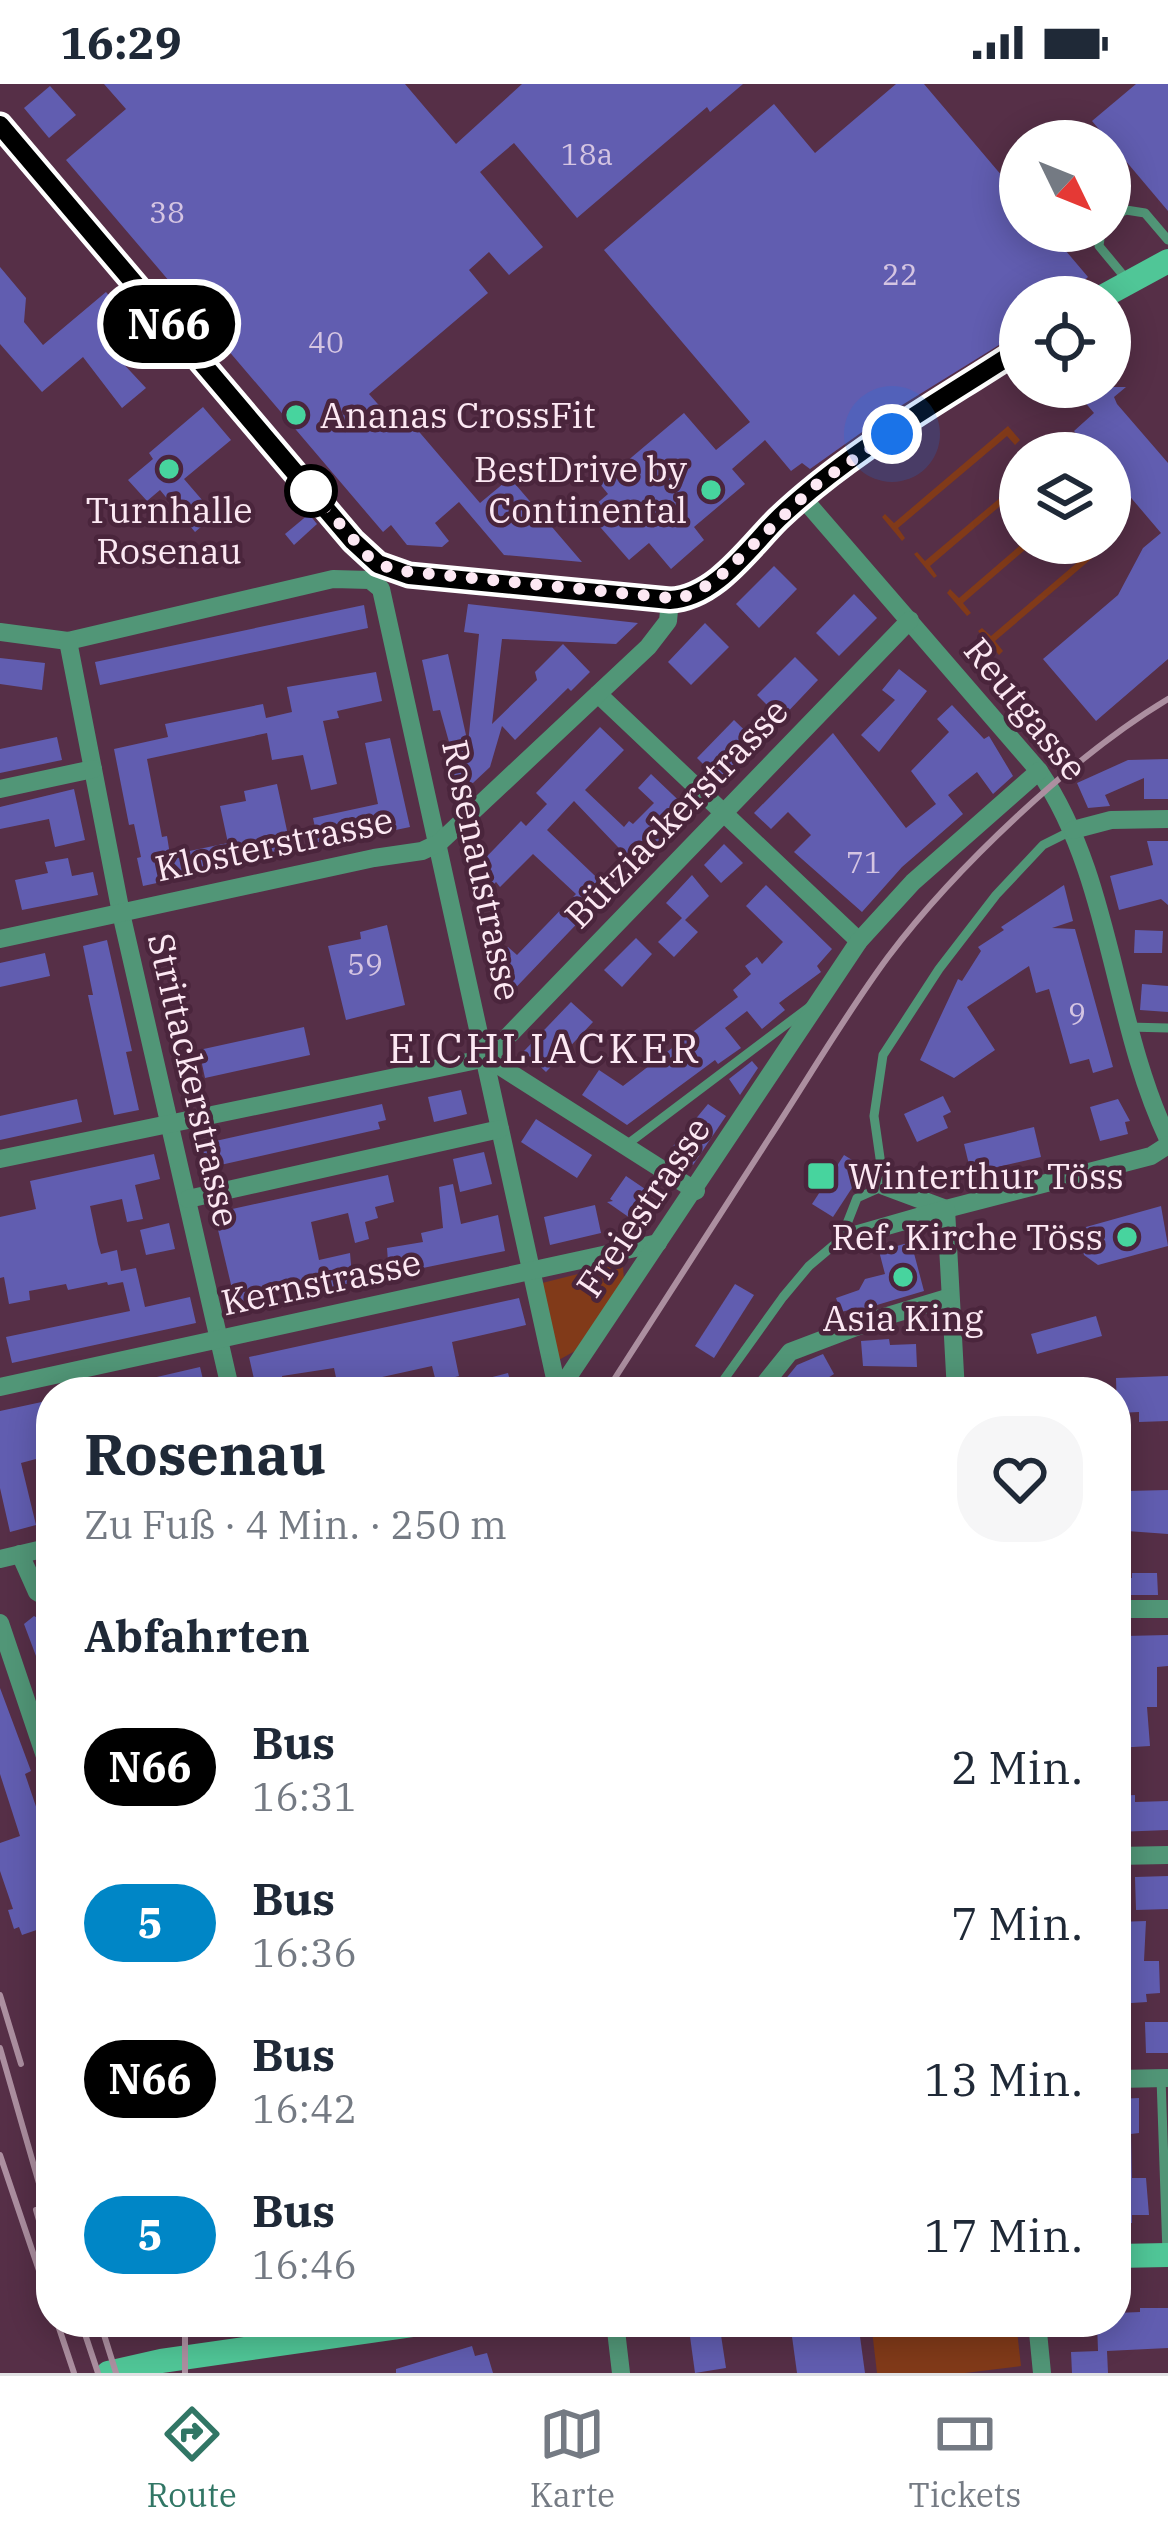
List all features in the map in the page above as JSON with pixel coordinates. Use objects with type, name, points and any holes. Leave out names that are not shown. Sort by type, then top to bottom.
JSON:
[{"type":"street","name":"Rosenaustrasse","points":[[0,124],[374,572],[386,600],[554,1377]]},
{"type":"street","points":[[1131,280],[1168,261]]},
{"type":"street","name":"Klosterstrasse","points":[[0,939],[351,862],[422,851],[439,842],[598,694],[664,627],[681,598],[714,582],[802,497],[999,363]]},
{"type":"street","name":"Reutgasse","points":[[802,497],[1040,771],[1073,830],[1145,1091],[1168,1142]]},
{"type":"street","points":[[0,632],[68,641],[374,572],[681,598]]},
{"type":"street","name":"Bütziackerstrasse","points":[[487,1058],[910,620]]},
{"type":"street","name":"Strittackerstrasse","points":[[68,641],[121,913],[228,1377]]},
{"type":"street","points":[[598,694],[859,941]]},
{"type":"street","points":[[0,789],[93,769]]},
{"type":"street","name":"Freiestrasse","points":[[568,1377],[859,941],[913,882],[1040,771]]},
{"type":"street","points":[[1073,830],[1111,820],[1168,819]]},
{"type":"street","points":[[0,1159],[487,1058],[696,1191]]},
{"type":"street","points":[[188,1199],[500,1129]]},
{"type":"street","points":[[841,1239],[1151,1156],[1168,1142]]},
{"type":"street","points":[[884,1186],[946,1209]]},
{"type":"street","points":[[946,1209],[955,1377]]},
{"type":"street","name":"Kernstrasse","points":[[48,1377],[658,1243]]},
{"type":"street","points":[[770,1377],[790,1352],[950,1298]]},
{"type":"street","name":"Kernstrasse","points":[[0,1388],[36,1380]]},
{"type":"street","points":[[10,1556],[36,1591]]},
{"type":"street","points":[[1131,1609],[1168,1609]]},
{"type":"street","points":[[0,1623],[36,1730]]},
{"type":"street","points":[[1131,1856],[1168,1855]]},
{"type":"street","points":[[1131,2079],[1164,2078]]},
{"type":"street","points":[[1131,2256],[1167,2255]]},
{"type":"street","points":[[108,2373],[323,2337]]},
{"type":"street","points":[[617,2337],[621,2373]]},
{"type":"street","points":[[1038,2337],[1042,2373]]},
{"type":"lane","points":[[1131,211],[1145,213],[1168,240]]},
{"type":"lane","points":[[1105,252],[1123,276]]},
{"type":"lane","points":[[726,1377],[783,1297],[841,1239],[857,1198],[884,1186],[874,1116],[884,1054],[939,969],[996,895],[1043,845],[1073,830]]},
{"type":"lane","name":"Freiestrasse","points":[[625,1146],[822,999]]},
{"type":"lane","points":[[1127,1028],[1168,1028]]},
{"type":"lane","points":[[1164,2078],[1167,2255]]},
{"type":"shaded area","points":[[999,434],[999,443],[898,528],[905,538],[902,541],[882,517],[885,514],[894,523]]},
{"type":"shaded area","points":[[999,499],[999,507],[930,566],[934,578],[914,554],[925,561]]},
{"type":"shaded area","points":[[999,564],[1008,564],[963,603],[971,613],[967,616],[947,593],[950,589],[959,598]]},
{"type":"shaded area","points":[[1075,564],[1085,564],[995,641],[1003,651],[999,655],[978,631],[982,628],[991,636]]},
{"type":"shaded area","points":[[614,1265],[623,1267],[624,1279],[575,1351],[557,1361],[542,1283]]},
{"type":"shaded area","points":[[873,2337],[1018,2337],[1021,2366],[965,2373],[877,2373]]},
{"type":"building","points":[[104,84],[405,84],[456,144],[522,84],[743,84],[710,112],[707,107],[577,218],[514,143],[480,172],[543,247],[509,275],[489,252],[469,270],[488,293],[369,394],[399,428],[409,420],[480,503],[510,478],[582,562],[504,555],[459,502],[435,523],[449,541],[442,547],[407,545],[391,525],[383,532],[66,160],[126,109]]},
{"type":"building","points":[[896,84],[924,84],[999,172],[999,252],[1067,252],[1087,276],[999,276],[999,345],[810,469],[802,463],[791,471],[765,440],[732,469],[745,484],[694,527],[704,540],[671,569],[649,543],[629,560],[587,512],[608,494],[600,484],[684,413],[716,450],[750,422],[604,250],[774,104],[815,153]]},
{"type":"building","points":[[1136,84],[1168,84],[1168,211],[1131,167],[1131,120],[1093,120]]},
{"type":"building","points":[[50,86],[76,115],[49,138],[24,108]]},
{"type":"building","points":[[0,267],[26,298],[24,322],[43,345],[106,292],[129,319],[103,342],[146,388],[122,408],[83,357],[42,392],[0,344]]},
{"type":"building","name":"Turnhalle Rosenau","points":[[203,407],[231,440],[184,479],[215,515],[195,532],[160,490],[147,501],[128,480],[153,459],[149,453]]},
{"type":"building","points":[[1090,408],[1120,408],[1168,463],[1168,659],[1096,721],[1043,659],[1118,595],[1143,548],[1161,533],[1131,498],[1131,432],[1074,431],[1094,413]]},
{"type":"building","points":[[309,514],[317,524],[294,545],[285,534]]},
{"type":"building","points":[[774,566],[797,589],[759,628],[736,604]]},
{"type":"building","points":[[854,594],[877,618],[839,656],[816,633]]},
{"type":"building","points":[[468,604],[638,623],[616,644],[502,639],[492,724],[537,680],[535,672],[563,644],[590,672],[515,740],[502,726],[490,767],[473,783],[449,775],[446,768],[449,742],[440,710],[433,711],[422,660],[448,654],[468,744],[479,634],[464,632]]},
{"type":"building","points":[[364,605],[368,628],[100,685],[95,662]]},
{"type":"building","points":[[705,623],[729,647],[691,685],[668,662]]},
{"type":"building","points":[[795,657],[818,680],[781,719],[757,695]]},
{"type":"building","points":[[0,658],[45,663],[42,690],[0,684]]},
{"type":"building","points":[[899,669],[927,691],[879,752],[861,735],[895,700],[882,690]]},
{"type":"building","points":[[376,672],[382,701],[337,711],[339,718],[323,721],[337,784],[311,790],[303,755],[272,760],[267,733],[147,759],[170,855],[228,843],[220,806],[246,801],[244,791],[277,784],[292,854],[143,886],[137,858],[141,857],[134,824],[129,825],[114,749],[168,737],[165,724],[263,704],[266,718],[292,712],[287,687]]},
{"type":"building","points":[[952,705],[984,739],[989,736],[1013,776],[993,794],[977,772],[948,795],[963,814],[902,867],[862,912],[794,852],[811,835],[788,812],[771,829],[754,813],[833,733],[906,828],[936,804],[911,771],[949,732],[937,719]]},
{"type":"building","points":[[734,720],[758,743],[720,781],[697,758]]},
{"type":"building","points":[[600,727],[624,750],[585,790],[624,827],[654,803],[638,788],[651,774],[693,814],[639,869],[574,801],[547,830],[614,894],[596,913],[591,909],[503,1001],[490,981],[506,965],[498,957],[508,947],[517,955],[576,894],[533,854],[500,887],[496,882],[485,893],[468,876],[521,821],[526,826],[547,804],[536,793]]},
{"type":"building","points":[[57,737],[62,760],[0,773],[0,749]]},
{"type":"building","points":[[390,738],[410,827],[319,846],[313,818],[378,804],[365,743]]},
{"type":"building","points":[[1168,759],[1168,799],[1144,799],[1144,778],[1105,795],[1110,806],[1088,808],[1077,783],[1128,760]]},
{"type":"building","points":[[74,789],[85,840],[55,847],[49,819],[0,829],[0,807]]},
{"type":"building","points":[[1147,841],[1168,841],[1168,905],[1161,899],[1119,910],[1110,876],[1153,865]]},
{"type":"building","points":[[724,844],[743,863],[721,883],[704,865]]},
{"type":"building","points":[[68,858],[72,876],[93,872],[98,895],[22,910],[15,880],[48,873],[45,862]]},
{"type":"building","points":[[692,875],[709,896],[685,920],[698,932],[674,957],[658,942],[682,918],[666,903]]},
{"type":"building","points":[[766,885],[832,949],[817,966],[821,972],[779,1003],[785,1010],[762,1029],[747,1011],[725,1028],[741,1048],[718,1064],[715,1060],[627,1125],[582,1095],[599,1070],[623,1086],[738,997],[733,990],[751,974],[745,966],[757,957],[762,964],[783,942],[746,906]]},
{"type":"building","points":[[1064,885],[1073,921],[1052,928],[1075,929],[1113,1067],[1093,1073],[1089,1059],[1070,1064],[1049,989],[1036,993],[1029,966],[967,1007],[995,1050],[954,1078],[920,1060],[958,979],[962,981],[981,951],[978,947]]},
{"type":"building","points":[[387,925],[405,1005],[346,1020],[328,946],[361,939],[360,932]]},
{"type":"building","points":[[1135,930],[1163,931],[1162,953],[1134,953]]},
{"type":"building","points":[[636,938],[652,954],[622,987],[604,970]]},
{"type":"building","points":[[107,940],[132,1051],[126,1052],[139,1110],[114,1115],[88,995],[93,995],[83,946]]},
{"type":"building","points":[[45,953],[50,976],[0,987],[0,963]]},
{"type":"building","points":[[1142,984],[1168,986],[1168,1012],[1140,1010]]},
{"type":"building","points":[[571,1002],[593,1022],[546,1072],[524,1051]]},
{"type":"building","points":[[304,1027],[310,1055],[205,1078],[199,1050]]},
{"type":"building","points":[[752,1061],[758,1068],[740,1095],[729,1079]]},
{"type":"building","points":[[461,1090],[467,1114],[434,1122],[428,1097]]},
{"type":"building","points":[[943,1096],[951,1112],[943,1116],[948,1128],[917,1142],[904,1114]]},
{"type":"building","points":[[77,1099],[82,1122],[0,1140],[0,1116]]},
{"type":"building","points":[[1118,1099],[1130,1121],[1125,1122],[1128,1134],[1100,1141],[1090,1107]]},
{"type":"building","points":[[382,1104],[386,1120],[378,1122],[380,1129],[207,1168],[202,1144]]},
{"type":"building","points":[[708,1104],[726,1116],[693,1165],[670,1150]]},
{"type":"building","points":[[536,1119],[592,1155],[577,1178],[521,1142]]},
{"type":"building","points":[[1034,1127],[1041,1157],[971,1173],[964,1144]]},
{"type":"building","points":[[484,1152],[492,1184],[460,1192],[453,1159]]},
{"type":"building","points":[[154,1154],[160,1179],[135,1185],[143,1219],[127,1222],[122,1199],[90,1206],[98,1244],[101,1254],[117,1250],[121,1271],[136,1268],[145,1307],[190,1297],[196,1323],[12,1363],[6,1337],[130,1311],[123,1282],[29,1291],[30,1300],[9,1304],[4,1277],[0,1278],[0,1217],[36,1209],[30,1181]]},
{"type":"building","points":[[844,1155],[865,1168],[833,1217],[812,1204]]},
{"type":"building","points":[[388,1175],[394,1202],[375,1207],[378,1218],[365,1222],[369,1239],[355,1243],[348,1213],[311,1222],[319,1260],[350,1253],[353,1288],[321,1295],[319,1284],[260,1297],[263,1309],[238,1314],[214,1213]]},
{"type":"building","points":[[626,1176],[648,1191],[630,1218],[607,1202],[613,1201]]},
{"type":"building","points":[[453,1184],[461,1224],[498,1215],[505,1251],[389,1275],[387,1248],[423,1242],[421,1233],[443,1228],[439,1187]]},
{"type":"building","points":[[595,1205],[601,1233],[550,1245],[544,1217]]},
{"type":"building","name":"Ref. Kirche Töss","points":[[1161,1206],[1168,1246],[1098,1265],[1084,1255],[1079,1236],[1086,1227]]},
{"type":"building","points":[[169,1223],[175,1249],[146,1255],[140,1230]]},
{"type":"building","points":[[911,1242],[924,1291],[841,1312],[836,1298],[859,1290],[865,1279],[885,1274],[879,1251]]},
{"type":"building","points":[[735,1284],[754,1295],[714,1358],[695,1346]]},
{"type":"building","points":[[519,1298],[526,1325],[452,1342],[459,1376],[455,1377],[435,1377],[432,1366],[382,1377],[336,1377],[334,1368],[254,1377],[249,1357]]},
{"type":"building","points":[[1096,1316],[1102,1336],[1037,1354],[1031,1334]]},
{"type":"building","points":[[889,1339],[890,1345],[916,1344],[917,1367],[863,1366],[861,1341]]},
{"type":"building","points":[[823,1354],[834,1374],[787,1377],[797,1365]]},
{"type":"building","points":[[200,1367],[202,1377],[157,1377]]},
{"type":"building","points":[[1168,1376],[1168,1421],[1139,1422],[1139,1412],[1131,1412],[1131,1377]]},
{"type":"building","points":[[36,1403],[36,1459],[21,1463],[36,1525],[10,1532],[0,1488],[0,1411]]},
{"type":"building","points":[[1168,1490],[1168,1534],[1131,1531],[1131,1491]]},
{"type":"building","points":[[1132,1573],[1157,1573],[1158,1595],[1131,1595]]},
{"type":"building","points":[[36,1617],[36,1656],[24,1624]]},
{"type":"building","points":[[1168,1635],[1168,1666],[1157,1667],[1157,1707],[1147,1707],[1150,1746],[1131,1747],[1131,1636]]},
{"type":"building","points":[[0,1688],[31,1771],[25,1774],[36,1807],[36,1930],[22,1935],[19,1927],[14,1929],[8,1910],[13,1909],[0,1871],[0,1843],[20,1836],[0,1774]]},
{"type":"building","points":[[1131,1795],[1135,1802],[1168,1801],[1168,1830],[1131,1831]]},
{"type":"building","points":[[1168,1876],[1168,1909],[1136,1910],[1135,1877]]},
{"type":"building","points":[[1146,1921],[1144,1961],[1159,1961],[1160,1993],[1146,1994],[1147,2002],[1131,2003],[1131,1922]]},
{"type":"building","points":[[1145,2022],[1168,2022],[1168,2053],[1146,2053]]},
{"type":"building","points":[[1131,2098],[1139,2098],[1139,2133],[1131,2134]]},
{"type":"building","points":[[1131,2134],[1132,2178],[1146,2178],[1149,2215],[1132,2215],[1132,2223]]},
{"type":"building","points":[[1140,2308],[1168,2308],[1168,2348],[1107,2351],[1108,2373],[1072,2373],[1071,2352],[1098,2351],[1098,2337],[1131,2337],[1131,2312]]},
{"type":"building","points":[[690,2337],[721,2337],[726,2368],[695,2373]]},
{"type":"building","points":[[792,2337],[860,2337],[865,2373],[797,2373]]},
{"type":"building","points":[[472,2346],[475,2356],[487,2353],[493,2373],[396,2373],[396,2369]]},
{"type":"railway","points":[[616,1377],[842,1024],[915,923],[981,851],[1055,782],[1168,699]]},
{"type":"railway","points":[[0,1995],[21,2064]]},
{"type":"railway","points":[[0,2048],[36,2173]]},
{"type":"railway","points":[[0,2155],[36,2262]]},
{"type":"railway","points":[[62,2337],[74,2373]]},
{"type":"railway","points":[[86,2337],[98,2373]]},
{"type":"railway","points":[[105,2337],[116,2373]]},
{"type":"railway","points":[[185,2337],[185,2373]]},
{"type":"bus line","name":"N66","points":[[0,125],[353,541],[378,564],[409,575],[670,600],[692,596],[714,582],[818,483],[999,363]]},
{"type":"place","name":"Ananas CrossFit","points":[[296,415]]},
{"type":"place","name":"Turnhalle Rosenau","points":[[169,469]]},
{"type":"place","name":"BestDrive by Continental","points":[[711,490]]},
{"type":"place","name":"Winterthur Töss","points":[[821,1176]]},
{"type":"place","name":"Ref. Kirche Töss","points":[[1127,1237]]},
{"type":"place","name":"Asia King","points":[[903,1277]]},
{"type":"district","name":"EICHLIACKER","points":[[545,1048]]},
{"type":"route","points":[[311,491],[368,556],[392,570],[670,600],[692,596],[714,582],[818,483],[892,434]]}]
